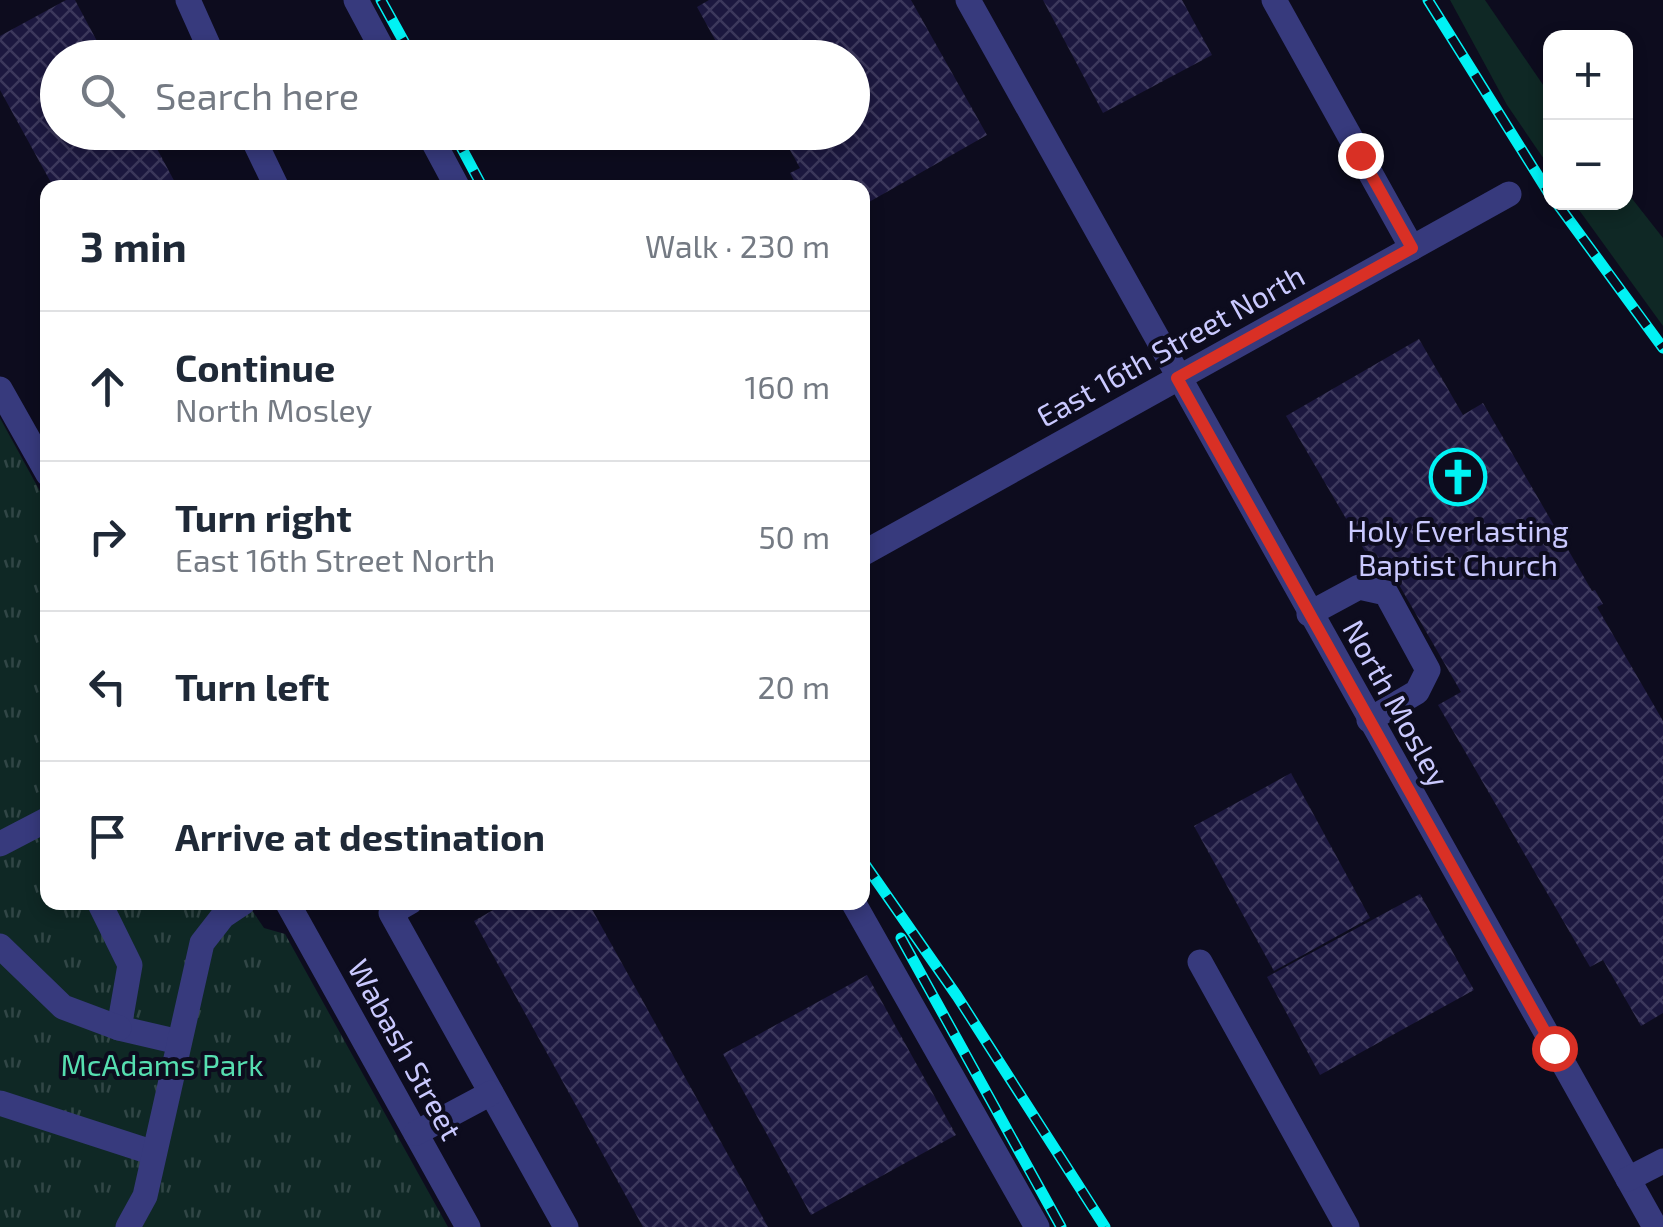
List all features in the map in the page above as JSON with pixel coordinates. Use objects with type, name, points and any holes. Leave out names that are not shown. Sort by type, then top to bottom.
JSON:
[{"type":"street","points":[[188,0],[206,40]]},
{"type":"street","points":[[356,0],[378,40]]},
{"type":"street","name":"North Mosley","points":[[968,0],[1655,1227]]},
{"type":"street","points":[[1274,0],[1412,248]]},
{"type":"street","points":[[259,150],[273,180]]},
{"type":"street","points":[[438,150],[454,180]]},
{"type":"street","name":"East 16th Street North","points":[[870,550],[1509,194]]},
{"type":"street","points":[[0,389],[40,460]]},
{"type":"street","points":[[1310,614],[1359,587],[1386,593],[1428,670],[1417,692],[1370,720]]},
{"type":"street","points":[[0,844],[40,823]]},
{"type":"street","points":[[103,910],[130,965],[119,1028]]},
{"type":"street","points":[[128,1227],[145,1196],[202,943],[232,910]]},
{"type":"street","name":"Wabash Street","points":[[291,910],[468,1227]]},
{"type":"street","points":[[396,910],[391,913],[566,1227]]},
{"type":"street","points":[[858,910],[1037,1227]]},
{"type":"street","points":[[0,946],[63,1008],[119,1028],[179,1042]]},
{"type":"street","points":[[1200,962],[1347,1227]]},
{"type":"street","points":[[416,1134],[491,1093]]},
{"type":"street","points":[[0,1103],[154,1153]]},
{"type":"street","points":[[1628,1180],[1663,1161]]},
{"type":"green space","points":[[1450,0],[1485,0],[1543,85],[1543,158],[1507,105]]},
{"type":"green space","points":[[1633,200],[1663,238],[1663,326],[1579,210],[1633,210]]},
{"type":"green space","name":"McAdams Park","points":[[0,418],[40,491],[40,910],[252,910],[264,928],[285,934],[448,1227],[0,1227]]},
{"type":"building","points":[[66,0],[75,0],[96,40],[40,40],[40,150],[158,150],[174,180],[50,180],[0,90],[0,36]]},
{"type":"building","points":[[709,0],[911,0],[987,135],[870,201],[870,180],[794,180],[790,173],[800,168],[790,150],[870,150],[870,40],[715,40],[697,7]]},
{"type":"building","points":[[1043,0],[1182,0],[1212,55],[1103,113]]},
{"type":"building","points":[[1419,339],[1463,415],[1483,403],[1603,604],[1597,607],[1663,721],[1663,1013],[1641,1026],[1603,960],[1590,967],[1438,705],[1461,692],[1387,564],[1376,570],[1286,416]]},
{"type":"building","points":[[1291,773],[1370,918],[1274,971],[1194,826]]},
{"type":"building","points":[[1420,894],[1474,990],[1320,1075],[1267,977]]},
{"type":"building","points":[[493,910],[592,910],[768,1227],[643,1227],[474,921]]},
{"type":"building","points":[[867,975],[956,1135],[811,1215],[723,1054]]},
{"type":"railway","points":[[381,0],[403,40]]},
{"type":"railway","points":[[1428,0],[1543,184]]},
{"type":"railway","points":[[463,150],[479,180]]},
{"type":"railway","points":[[1562,210],[1663,348]]},
{"type":"railway","points":[[870,871],[957,996],[1105,1227]]},
{"type":"railway","points":[[901,938],[1061,1227]]},
{"type":"place","name":"Holy Everlasting Baptist Church","points":[[1458,477]]},
{"type":"route","points":[[1360,155],[1412,248],[1177,378],[1554,1048]]}]
